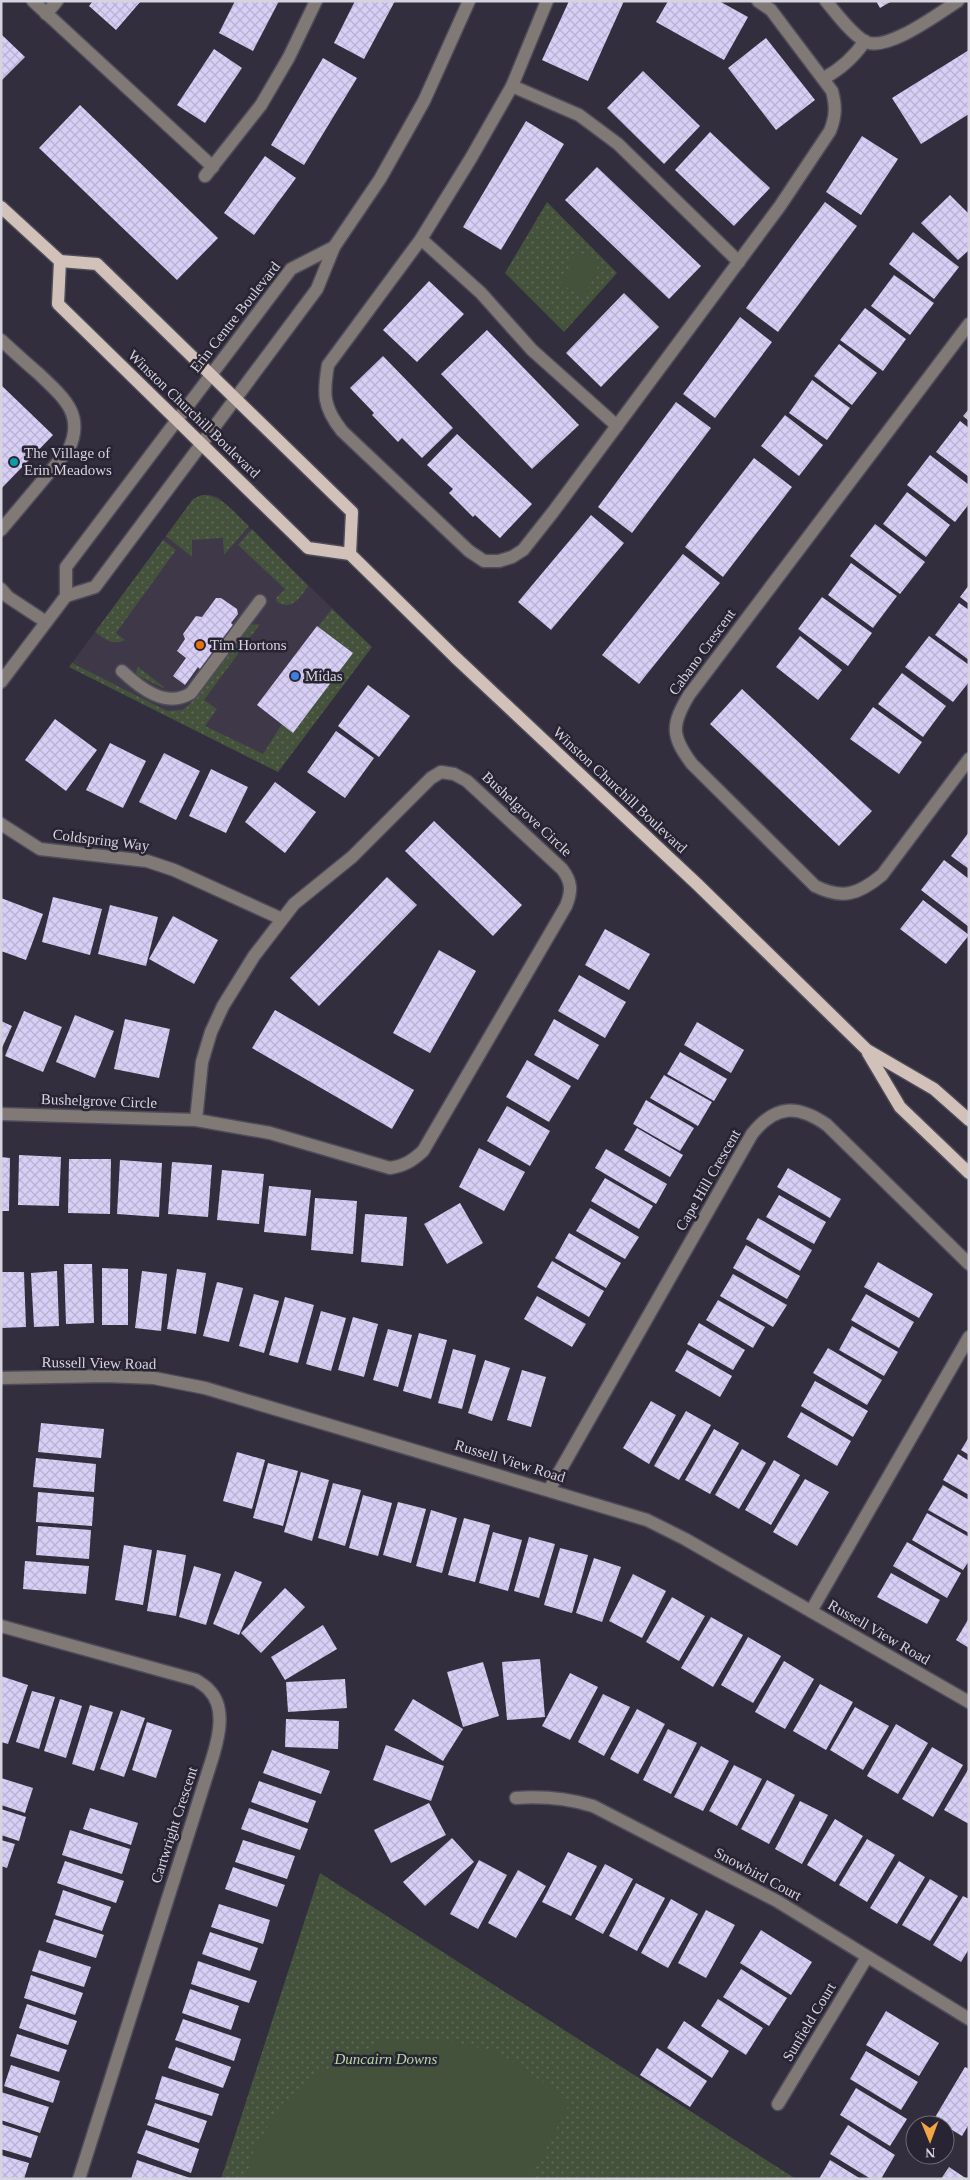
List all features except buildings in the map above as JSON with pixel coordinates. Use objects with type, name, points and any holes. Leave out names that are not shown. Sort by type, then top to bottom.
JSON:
[{"type":"main road","points":[[1,207],[60,261],[97,264],[352,512],[350,554]]},
{"type":"main road","name":"Winston Churchill Boulevard","points":[[60,261],[58,304],[308,548],[350,554],[455,657],[698,885],[867,1050],[934,1089],[969,1119]]},
{"type":"main road","name":"Winston Churchill Boulevard","points":[[867,1050],[900,1107],[969,1173]]},
{"type":"street","points":[[33,1],[209,171],[261,105],[289,56],[316,1]]},
{"type":"street","points":[[46,14],[57,1]]},
{"type":"street","points":[[547,1],[512,86],[471,158],[421,239],[328,365],[325,383],[325,402],[332,418],[342,431],[469,552],[484,561],[512,557],[523,550],[739,262],[780,206],[830,131],[835,118],[836,105],[832,91],[771,10],[758,1]]},
{"type":"street","points":[[826,1],[865,41],[876,43],[896,39],[958,1]]},
{"type":"street","name":"Erin Centre Boulevard","points":[[334,247],[291,269],[66,567],[66,596],[95,586],[317,289],[334,247],[380,179],[424,101],[466,2]]},
{"type":"street","points":[[824,78],[836,72],[854,56],[865,41]]},
{"type":"street","points":[[512,86],[579,115],[618,144],[739,262]]},
{"type":"street","points":[[421,239],[481,293],[532,350],[617,426]]},
{"type":"street","name":"Cabano Crescent","points":[[969,324],[689,695],[677,715],[676,727],[678,741],[692,764],[815,886],[828,893],[842,895],[868,886],[882,875],[969,758]]},
{"type":"street","points":[[1,340],[64,398],[74,418],[75,426],[74,437],[69,449],[1,530]]},
{"type":"street","points":[[1,589],[8,597],[46,622]]},
{"type":"street","points":[[1,682],[66,596]]},
{"type":"street","points":[[122,671],[135,684],[162,698],[171,700],[182,699],[191,693],[260,601]]},
{"type":"street","name":"Bushelgrove Circle","points":[[1,1114],[196,1120],[270,1133],[390,1168],[401,1167],[414,1160],[423,1151],[566,906],[571,888],[568,876],[467,781],[454,774],[441,772],[423,784],[352,858],[294,904],[254,956],[228,998],[211,1032],[202,1062],[196,1120]]},
{"type":"street","name":"Coldspring Way","points":[[1,824],[40,849],[147,861],[174,870],[282,919]]},
{"type":"street","name":"Cape Hill Crescent","points":[[550,1490],[752,1134],[764,1119],[779,1112],[796,1110],[813,1115],[827,1124],[969,1264]]},
{"type":"street","points":[[811,1611],[969,1337]]},
{"type":"street","name":"Russell View Road","points":[[1,1378],[106,1376],[154,1378],[205,1388],[647,1520],[685,1539],[969,1702]]},
{"type":"street","name":"Cartwright Crescent","points":[[1,1626],[196,1680],[210,1690],[217,1703],[220,1721],[213,1756],[79,2179]]},
{"type":"street","name":"Snowbird Court","points":[[516,1798],[567,1798],[592,1806],[777,1901],[969,2019]]},
{"type":"street","name":"Sunfield Court","points":[[778,2104],[867,1957]]},
{"type":"shaded area","points":[[202,495],[218,497],[372,647],[278,772],[69,667],[193,499]]},
{"type":"green space","points":[[547,202],[617,273],[564,332],[505,273]]},
{"type":"green space","points":[[576,251],[600,261],[585,295],[561,285]]},
{"type":"green space","points":[[202,495],[222,501],[249,526],[224,555],[223,538],[192,540],[192,557],[166,536],[193,499]]},
{"type":"green space","points":[[252,529],[308,586],[296,602],[287,605],[277,602],[276,598],[285,589],[238,545]]},
{"type":"green space","points":[[163,540],[176,550],[116,633],[125,640],[113,642],[105,639],[95,632]]},
{"type":"green space","points":[[332,609],[372,647],[278,772],[69,667],[72,663],[167,711],[182,710],[188,706],[249,625],[260,624],[204,700],[217,709],[205,726],[263,754],[282,724],[353,653],[318,627]]},
{"type":"green space","points":[[138,667],[164,687],[137,675]]},
{"type":"green space","name":"Duncairn Downs","points":[[320,1873],[796,2179],[221,2179]]},
{"type":"green space","points":[[444,2040],[498,2052],[571,2101],[530,2179],[246,2179],[254,2149],[283,2103],[310,2079],[345,2059],[384,2041]]},
{"type":"place","name":"The Village of Erin Meadows","points":[[14,462]]},
{"type":"place","name":"Tim Hortons","points":[[200,645]]},
{"type":"place","name":"Midas","points":[[295,676]]}]
